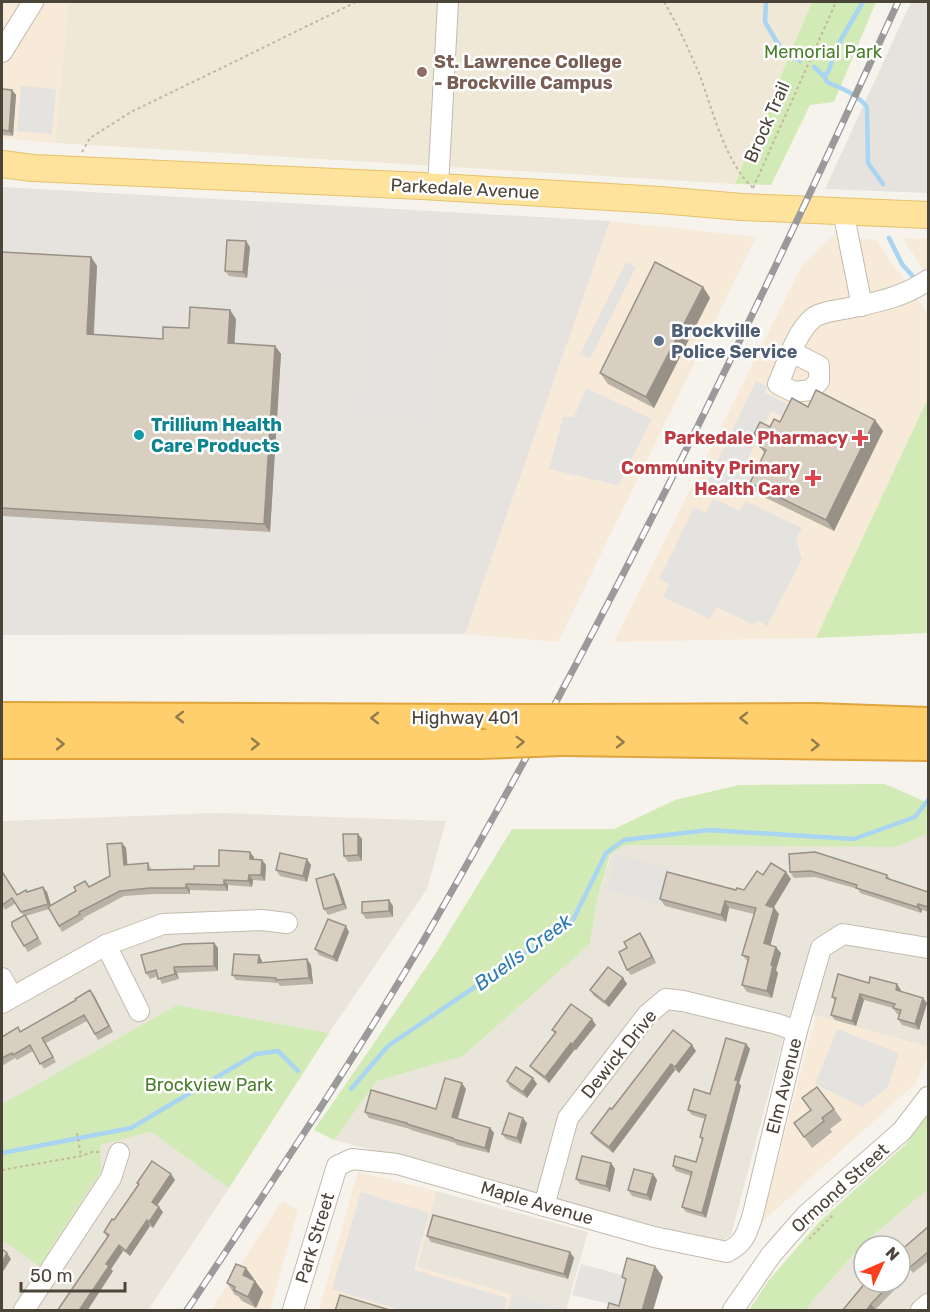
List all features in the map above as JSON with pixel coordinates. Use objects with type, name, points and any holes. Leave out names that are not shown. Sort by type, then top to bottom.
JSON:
[{"type":"highway","name":"Highway 401","points":[[2,717],[496,718],[567,730],[928,746]]},
{"type":"highway","name":"Highway 401","points":[[2,744],[479,744],[567,730],[816,718],[928,722]]},
{"type":"main road","name":"Parkedale Avenue","points":[[2,164],[71,170],[438,187],[742,207],[928,215]]},
{"type":"street","points":[[438,187],[448,2]]},
{"type":"street","points":[[2,52],[24,5]]},
{"type":"street","points":[[843,212],[862,306]]},
{"type":"street","points":[[792,352],[802,331],[815,316],[885,300],[908,292],[927,281]]},
{"type":"street","points":[[2,978],[7,1000],[106,945],[163,924],[261,920],[287,923]]},
{"type":"street","name":"Elm Avenue","points":[[736,1247],[746,1236],[753,1214],[797,1031],[821,948],[843,934],[928,948]]},
{"type":"street","points":[[106,945],[139,1011]]},
{"type":"street","name":"Dewick Drive","points":[[544,1206],[568,1118],[647,1015],[666,999],[777,1024],[797,1031]]},
{"type":"street","name":"Ormond Street","points":[[734,1311],[771,1255],[806,1215],[896,1137],[928,1097]]},
{"type":"street","points":[[24,1311],[111,1178],[119,1153]]},
{"type":"street","name":"Maple Avenue","points":[[337,1166],[352,1159],[397,1164],[654,1237],[727,1252],[736,1247]]},
{"type":"street","name":"Park Street","points":[[293,1311],[337,1166]]},
{"type":"street","points":[[921,1311],[928,1304]]},
{"type":"path","points":[[71,170],[90,138],[131,112],[356,2]]},
{"type":"path","name":"Brock Trail","points":[[664,2],[679,27],[728,151],[744,180],[753,188],[836,2]]},
{"type":"path","points":[[77,1133],[81,1156]]},
{"type":"path","points":[[2,1170],[92,1152],[119,1153]]},
{"type":"path","points":[[802,1245],[835,1213]]},
{"type":"shaded area","points":[[2,2],[69,2],[55,143],[2,138]]},
{"type":"shaded area","name":"St. Lawrence College - Brockville Campus","points":[[69,2],[812,2],[735,184],[55,143]]},
{"type":"shaded area","points":[[911,2],[928,2],[928,193],[825,189]]},
{"type":"shaded area","points":[[912,85],[928,86],[928,125],[910,125]]},
{"type":"shaded area","points":[[21,86],[56,89],[52,134],[17,131]]},
{"type":"shaded area","points":[[2,187],[610,221],[465,634],[2,635]]},
{"type":"shaded area","points":[[256,207],[447,216],[434,420],[359,415],[367,287],[253,278]]},
{"type":"shaded area","points":[[610,221],[756,237],[558,642],[465,634]]},
{"type":"shaded area","points":[[834,235],[876,240],[928,314],[928,398],[816,638],[614,642],[801,267]]},
{"type":"shaded area","points":[[903,238],[928,239],[928,277]]},
{"type":"shaded area","points":[[626,262],[636,267],[590,359],[580,354]]},
{"type":"shaded area","points":[[756,381],[767,386],[765,393],[789,405],[783,417],[771,411],[746,463],[757,469],[745,494],[733,488],[730,494],[707,483]]},
{"type":"shaded area","points":[[586,388],[652,419],[618,485],[549,469],[563,417],[574,417]]},
{"type":"shaded area","points":[[713,498],[740,511],[745,501],[802,528],[796,538],[802,559],[767,626],[757,620],[754,625],[716,607],[710,619],[663,597],[669,584],[659,579],[694,508],[706,513]]},
{"type":"shaded area","points":[[217,813],[446,821],[427,889],[329,1033],[177,1005],[2,1104],[2,821]]},
{"type":"shaded area","points":[[928,834],[928,1047],[791,1009],[731,1235],[719,1243],[334,1140],[377,1081],[463,1056],[590,944],[597,899],[611,855],[626,845],[895,847]]},
{"type":"shaded area","points":[[616,855],[671,868],[662,905],[608,890]]},
{"type":"shaded area","points":[[816,1015],[928,1047],[928,1056],[916,1083],[761,1223]]},
{"type":"shaded area","points":[[837,1029],[899,1053],[888,1087],[862,1107],[815,1084]]},
{"type":"shaded area","points":[[151,1132],[229,1188],[148,1310],[2,1310],[2,1240],[39,1265],[99,1145]]},
{"type":"shaded area","points":[[358,1172],[436,1191],[417,1267],[511,1294],[507,1310],[319,1310]]},
{"type":"shaded area","points":[[928,1189],[928,1310],[806,1310],[852,1256],[852,1294],[912,1294],[912,1234],[875,1234]]},
{"type":"shaded area","points":[[436,1191],[588,1232],[566,1310],[507,1310],[511,1294],[417,1267]]},
{"type":"shaded area","points":[[361,1192],[429,1213],[414,1270],[507,1298],[504,1310],[400,1310],[332,1289]]},
{"type":"shaded area","points":[[282,1201],[298,1210],[270,1310],[211,1310]]},
{"type":"shaded area","points":[[581,1264],[630,1277],[622,1307],[572,1295]]},
{"type":"shaded area","points":[[515,1295],[563,1309],[563,1310],[510,1310]]},
{"type":"green space","name":"Memorial Park","points":[[812,2],[876,2],[834,102],[810,105],[771,185],[735,184]]},
{"type":"green space","points":[[928,398],[928,633],[816,638]]},
{"type":"green space","points":[[885,784],[928,803],[928,834],[895,847],[626,845],[610,855],[597,899],[590,944],[463,1056],[377,1081],[334,1140],[314,1130],[436,953],[512,829],[614,829],[675,800],[739,785]]},
{"type":"green space","name":"Brockview Park","points":[[177,1005],[329,1033],[229,1188],[151,1132],[100,1145],[101,1171],[39,1266],[2,1240],[2,1104]]},
{"type":"green space","points":[[928,1115],[928,1189],[875,1234],[852,1234],[852,1256],[806,1310],[749,1310],[769,1280],[820,1221],[905,1145]]},
{"type":"building","points":[[2,89],[12,90],[9,131],[2,130]]},
{"type":"building","points":[[227,240],[246,241],[243,272],[225,271]]},
{"type":"building","name":"Trillium Health Care Products","points":[[2,252],[91,257],[87,334],[163,339],[163,327],[189,328],[190,307],[230,310],[228,343],[275,346],[264,524],[2,508]]},
{"type":"building","name":"Brockville Police Service","points":[[655,262],[703,287],[646,397],[600,373]]},
{"type":"building","name":"Community Primary Health Care","points":[[816,390],[875,420],[826,520],[750,483],[766,450],[760,447],[763,440],[754,434],[760,422],[770,427],[774,419],[780,422],[792,398],[808,407]]},
{"type":"building","points":[[343,834],[358,834],[358,855],[344,856]]},
{"type":"building","points":[[122,843],[124,865],[148,863],[148,870],[194,869],[194,866],[219,866],[219,850],[250,852],[250,859],[262,860],[261,875],[249,875],[248,881],[224,880],[224,885],[186,884],[186,888],[120,891],[79,912],[80,914],[59,926],[48,907],[76,891],[74,887],[85,881],[89,887],[110,876],[107,844]]},
{"type":"building","points":[[815,852],[887,875],[886,878],[928,892],[928,907],[918,904],[917,907],[811,871],[790,872],[789,854]]},
{"type":"building","points":[[280,853],[307,859],[303,876],[276,870]]},
{"type":"building","points":[[771,863],[786,872],[766,905],[774,908],[764,943],[776,947],[767,991],[742,985],[749,957],[742,955],[756,908],[725,901],[721,915],[660,899],[667,872],[736,890],[737,888],[744,890],[757,871],[763,875]]},
{"type":"building","points":[[2,873],[17,895],[26,890],[27,892],[43,887],[48,904],[21,912],[12,898],[2,905]]},
{"type":"building","points":[[334,874],[343,904],[324,909],[316,879]]},
{"type":"building","points":[[389,900],[389,911],[362,913],[362,902]]},
{"type":"building","points":[[25,915],[38,938],[24,946],[12,922]]},
{"type":"building","points":[[328,919],[346,926],[333,957],[315,949]]},
{"type":"building","points":[[640,933],[652,957],[627,970],[619,952],[627,948],[624,942]]},
{"type":"building","points":[[214,943],[214,966],[174,967],[175,974],[158,979],[156,970],[146,973],[141,955],[183,944]]},
{"type":"building","points":[[234,954],[259,955],[258,963],[307,959],[309,978],[276,980],[276,978],[232,975]]},
{"type":"building","points":[[608,967],[623,978],[605,1002],[590,990]]},
{"type":"building","points":[[838,974],[869,983],[870,977],[897,984],[896,990],[923,998],[915,1024],[898,1019],[901,1010],[893,1008],[895,1004],[860,994],[852,1021],[831,1015],[836,998],[832,997]]},
{"type":"building","points":[[90,990],[109,1026],[95,1034],[84,1015],[42,1038],[53,1057],[40,1064],[30,1045],[13,1055],[12,1053],[2,1058],[2,1037],[18,1027],[20,1032]]},
{"type":"building","points":[[571,1004],[592,1019],[545,1077],[530,1066],[556,1032],[552,1030]]},
{"type":"building","points":[[673,1030],[692,1045],[675,1067],[671,1064],[609,1147],[591,1133]]},
{"type":"building","points":[[726,1038],[746,1044],[702,1213],[682,1207],[692,1172],[673,1166],[675,1156],[696,1162],[703,1138],[700,1137],[706,1115],[688,1110],[694,1089],[710,1094]]},
{"type":"building","points":[[516,1067],[533,1078],[523,1092],[507,1081]]},
{"type":"building","points":[[445,1078],[462,1083],[452,1117],[490,1128],[485,1148],[365,1112],[371,1090],[436,1109]]},
{"type":"building","points":[[817,1087],[834,1109],[822,1118],[824,1121],[804,1137],[794,1123],[811,1110],[802,1098]]},
{"type":"building","points":[[509,1113],[523,1118],[517,1138],[502,1134]]},
{"type":"building","points":[[582,1156],[611,1163],[606,1186],[576,1179]]},
{"type":"building","points":[[152,1161],[171,1174],[152,1202],[159,1207],[149,1222],[147,1220],[126,1251],[119,1245],[106,1264],[109,1266],[80,1309],[82,1311],[57,1311],[109,1235],[104,1232],[139,1184],[137,1183]]},
{"type":"building","points":[[634,1169],[653,1174],[647,1195],[628,1190]]},
{"type":"building","points":[[433,1215],[570,1252],[564,1274],[427,1236]]},
{"type":"building","points":[[928,1227],[928,1252],[912,1265],[912,1241]]},
{"type":"building","points":[[2,1249],[7,1253],[2,1262]]},
{"type":"building","points":[[627,1258],[655,1266],[642,1311],[607,1311],[609,1303],[619,1306],[626,1279],[622,1277]]},
{"type":"building","points":[[236,1264],[246,1268],[243,1275],[255,1281],[248,1297],[234,1290],[235,1287],[227,1283]]},
{"type":"building","points":[[856,1294],[881,1294],[866,1311],[842,1311]]},
{"type":"building","points":[[340,1295],[393,1311],[335,1311]]},
{"type":"waterway","points":[[766,2],[765,22],[781,49],[800,61]]},
{"type":"waterway","name":"Buells Creek","points":[[824,76],[828,72],[837,46],[863,2]]},
{"type":"waterway","name":"Buells Creek","points":[[814,67],[827,82],[854,95],[867,107],[868,163],[883,184]]},
{"type":"waterway","name":"Buells Creek","points":[[889,238],[902,264],[917,281]]},
{"type":"waterway","name":"Buells Creek","points":[[351,1089],[388,1046],[573,920],[606,853],[624,840],[709,830],[854,839],[915,817],[928,800]]},
{"type":"waterway","name":"Buells Creek","points":[[2,1153],[131,1128],[256,1054],[278,1051],[298,1071]]},
{"type":"railway","points":[[187,1310],[368,1033],[490,824],[614,593],[673,476],[788,240],[898,2]]},
{"type":"place","name":"St. Lawrence College - Brockville Campus","points":[[422,72]]},
{"type":"place","name":"Brockville Police Service","points":[[659,341]]},
{"type":"place","name":"Trillium Health Care Products","points":[[139,435]]},
{"type":"place","name":"Parkedale Pharmacy","points":[[860,438]]},
{"type":"place","name":"Community Primary Health Care","points":[[813,478]]}]
